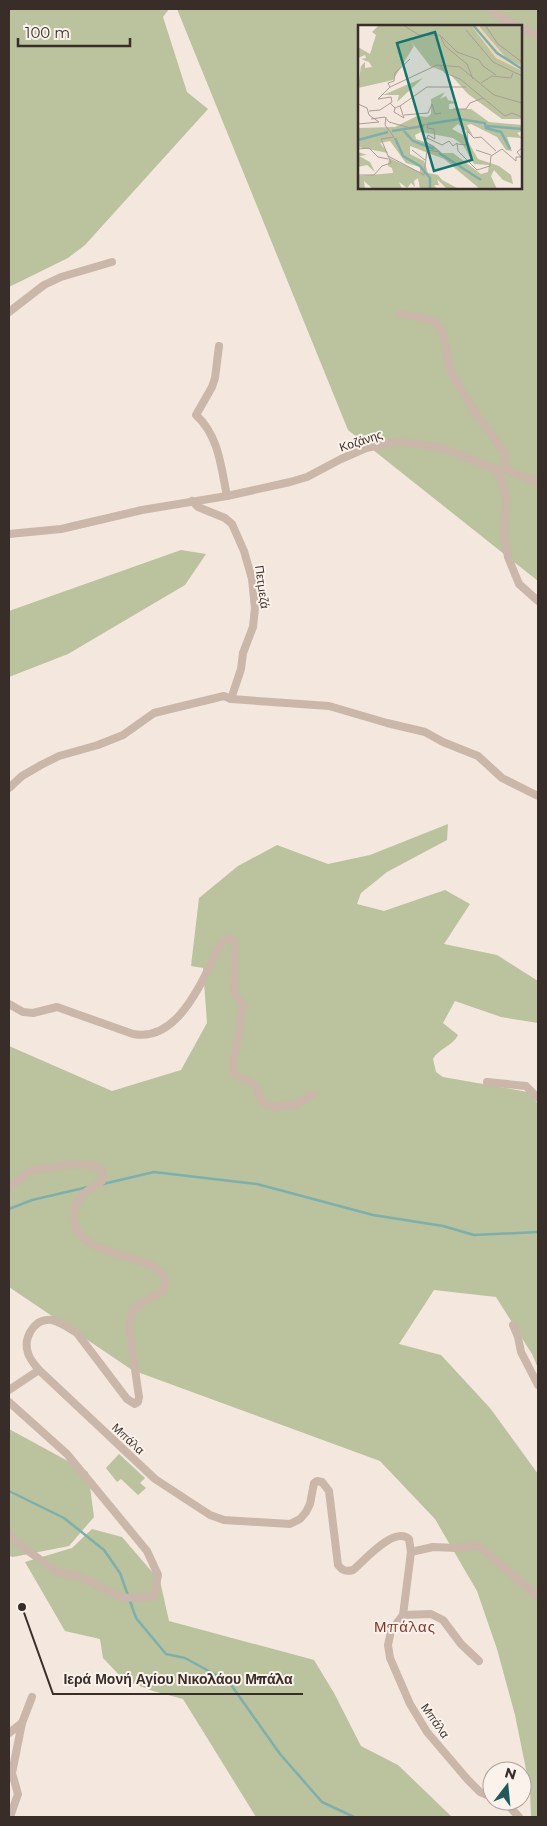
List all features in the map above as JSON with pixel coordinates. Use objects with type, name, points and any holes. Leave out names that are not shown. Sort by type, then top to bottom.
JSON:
[{"type":"street","points":[[490,9],[515,25]]},
{"type":"street","points":[[522,28],[538,36]]},
{"type":"street","points":[[9,312],[44,285],[61,277],[112,262]]},
{"type":"street","points":[[400,314],[424,318],[435,322],[440,327],[444,336],[449,366],[457,382],[504,452],[506,470]]},
{"type":"street","points":[[219,346],[215,378],[196,415],[207,426],[216,446],[226,496]]},
{"type":"street","name":"Κοζάνης","points":[[9,534],[61,529],[137,511],[226,496],[301,479],[366,448],[393,442],[437,447],[495,469],[506,470],[538,482]]},
{"type":"street","points":[[495,469],[502,482],[506,496],[504,536],[508,557],[519,584],[538,602]]},
{"type":"street","name":"Πετμεζά","points":[[192,501],[198,507],[225,518],[232,524],[244,551],[252,579],[255,608],[254,627],[243,654],[242,669],[231,699]]},
{"type":"street","points":[[9,788],[22,776],[49,760],[110,741],[129,732],[154,713],[218,696],[226,696],[231,699],[329,706],[425,732],[443,742],[478,756],[502,778],[538,796]]},
{"type":"street","points":[[9,1004],[16,1009],[32,1013],[58,1007],[133,1034],[143,1036],[156,1033],[166,1028],[184,1012],[221,944],[224,940],[230,938],[235,942],[234,992],[243,1006],[240,1016],[240,1032],[232,1069],[236,1075],[252,1083],[257,1088],[259,1096],[265,1104],[274,1107],[295,1105],[313,1094]]},
{"type":"street","points":[[487,1082],[526,1086],[538,1098]]},
{"type":"street","name":"Μπάλα","points":[[9,1188],[30,1171],[72,1164],[99,1168],[103,1171],[102,1181],[85,1192],[78,1200],[74,1209],[74,1220],[77,1229],[84,1239],[94,1246],[144,1264],[159,1271],[165,1278],[166,1285],[162,1292],[138,1303],[132,1310],[130,1318],[129,1328],[139,1397],[138,1402],[135,1404],[127,1399],[77,1333],[68,1327],[53,1320],[39,1322],[33,1327],[29,1335],[28,1352],[31,1361],[39,1370],[155,1479],[210,1515],[224,1520],[290,1524],[300,1519],[306,1512],[310,1504],[314,1484],[317,1481],[322,1482],[329,1491],[338,1565],[342,1570],[353,1570],[391,1538],[399,1535],[409,1539],[411,1552],[403,1615],[390,1631],[388,1645],[390,1658],[410,1704],[427,1732],[468,1780],[482,1793]]},
{"type":"street","points":[[512,1325],[518,1337],[521,1352],[538,1385]]},
{"type":"street","points":[[9,1390],[39,1370]]},
{"type":"street","points":[[9,1402],[68,1454],[147,1551],[158,1574],[154,1597],[124,1598],[78,1576],[57,1572],[16,1542],[9,1532]]},
{"type":"street","points":[[411,1552],[433,1547],[456,1548],[478,1545],[538,1597]]},
{"type":"street","points":[[403,1615],[431,1614],[443,1620],[461,1644],[479,1661]]},
{"type":"street","points":[[10,1817],[18,1794],[12,1773],[22,1723],[32,1696]]},
{"type":"street","points":[[9,1733],[22,1723]]},
{"type":"green space","points":[[9,9],[169,9],[163,17],[187,92],[208,109],[85,245],[68,258],[9,287]]},
{"type":"green space","points":[[177,9],[538,9],[538,581],[348,430]]},
{"type":"green space","points":[[181,550],[206,554],[185,585],[68,654],[9,677],[9,611]]},
{"type":"green space","points":[[448,824],[447,840],[387,872],[361,893],[357,904],[384,911],[445,890],[470,904],[444,944],[497,955],[538,981],[538,1023],[501,1017],[455,1001],[443,1023],[458,1035],[453,1042],[433,1059],[436,1072],[443,1077],[528,1092],[538,1104],[538,1368],[532,1354],[496,1297],[434,1290],[399,1344],[441,1355],[490,1408],[538,1474],[538,1817],[531,1817],[532,1761],[524,1761],[515,1715],[497,1649],[477,1591],[435,1519],[380,1461],[132,1370],[9,1287],[9,1046],[112,1091],[181,1070],[207,1023],[203,968],[191,966],[199,898],[238,866],[277,845],[328,864],[370,855]]},
{"type":"green space","points":[[9,1429],[88,1472],[94,1517],[69,1546],[13,1557],[9,1556]]},
{"type":"green space","points":[[119,1454],[145,1478],[140,1483],[146,1488],[138,1495],[121,1479],[117,1482],[106,1468]]},
{"type":"green space","points":[[92,1529],[122,1537],[160,1581],[169,1621],[314,1660],[334,1693],[361,1746],[398,1765],[452,1817],[256,1817],[183,1699],[153,1691],[124,1680],[103,1658],[100,1639],[65,1631],[25,1562],[72,1548]]},
{"type":"waterway","points":[[103,1184],[154,1172],[257,1184],[373,1215],[443,1226],[474,1235],[538,1232]]},
{"type":"waterway","points":[[9,1209],[32,1200],[88,1187]]},
{"type":"waterway","points":[[9,1491],[64,1518],[104,1550],[120,1573],[136,1618],[166,1654],[185,1658],[229,1682],[280,1754],[322,1802],[354,1817]]},
{"type":"place","name":"Ιερά Μονή Αγίου Νικολάου Μπάλα","points":[[22,1607]]},
{"type":"district","name":"Μπάλας","points":[[405,1627]]}]
